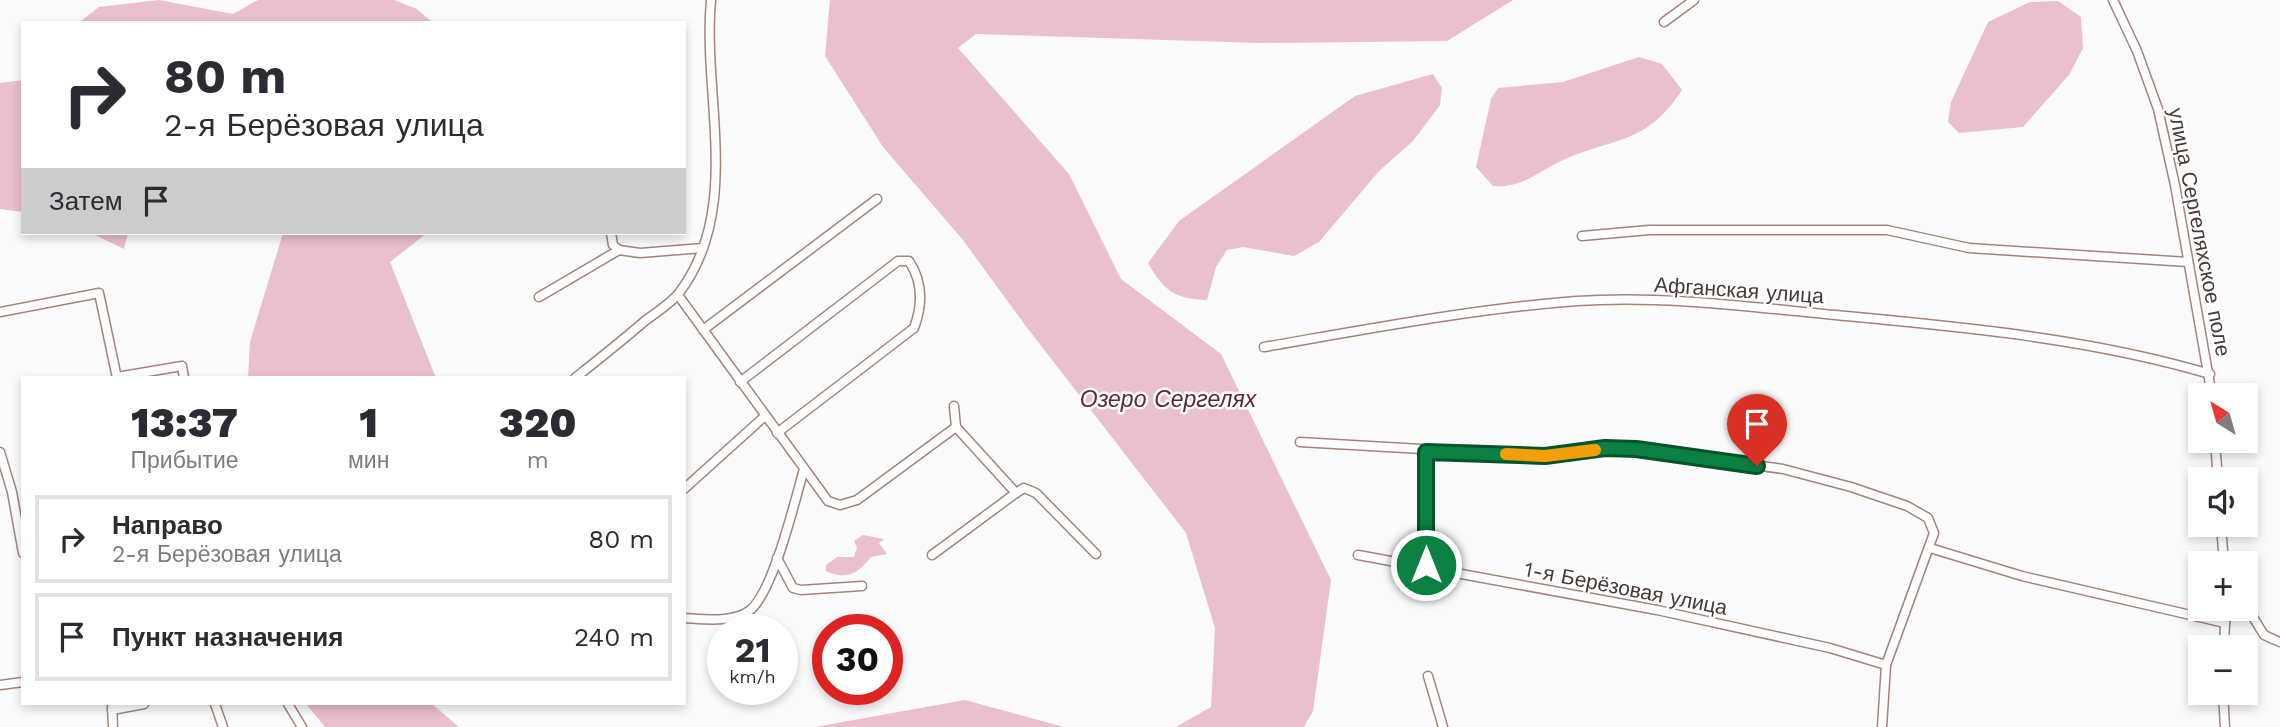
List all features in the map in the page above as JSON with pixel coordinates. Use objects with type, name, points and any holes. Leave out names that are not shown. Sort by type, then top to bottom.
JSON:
[{"type":"street","points":[[577,376],[678,295],[703,248],[715,204],[715,117],[708,37],[711,0]]},
{"type":"street","points":[[1664,22],[1694,0]]},
{"type":"street","name":"улица Сергеляхское поле","points":[[2113,0],[2137,51],[2158,109],[2211,383]]},
{"type":"street","points":[[703,330],[877,199]]},
{"type":"street","points":[[1582,236],[1649,230],[1887,230],[1969,248],[2189,262]]},
{"type":"street","points":[[611,235],[613,245],[619,250],[640,253],[703,248]]},
{"type":"street","points":[[539,297],[619,250]]},
{"type":"street","points":[[740,382],[898,261],[909,261],[919,276],[921,288],[914,328],[777,433]]},
{"type":"street","points":[[0,312],[99,293],[117,376]]},
{"type":"street","points":[[678,295],[828,501],[840,505],[857,500],[956,427]]},
{"type":"street","name":"Афганская улица","points":[[1264,347],[1496,309],[1580,301],[1635,300],[1914,323],[2107,349],[2158,358],[2210,374]]},
{"type":"street","points":[[123,376],[182,366],[184,376]]},
{"type":"street","points":[[954,406],[956,427],[1016,493]]},
{"type":"street","points":[[686,487],[765,416]]},
{"type":"street","points":[[1300,442],[1426,452],[1545,456],[1605,448],[1636,449],[1783,469],[1907,506],[1928,518],[1934,533],[1886,664],[1882,727]]},
{"type":"street","points":[[1426,452],[1426,565]]},
{"type":"street","points":[[0,453],[12,492],[21,541]]},
{"type":"street","points":[[686,618],[730,618],[747,613],[759,603],[777,558],[804,469]]},
{"type":"street","points":[[932,555],[1024,488],[1036,493],[1096,554]]},
{"type":"street","points":[[1930,548],[2022,576],[2225,623],[2225,635]]},
{"type":"street","name":"1-я Берёзовая улица","points":[[1358,555],[1426,565],[1657,610],[1830,648],[1886,664]]},
{"type":"street","points":[[777,558],[793,588],[862,586]]},
{"type":"street","points":[[2255,621],[2264,635],[2280,642]]},
{"type":"street","points":[[1428,676],[1443,727]]},
{"type":"street","points":[[0,685],[21,682]]},
{"type":"street","points":[[113,727],[112,707],[134,705]]},
{"type":"street","points":[[215,705],[223,727]]},
{"type":"street","points":[[289,705],[302,727]]},
{"type":"street","points":[[2224,705],[2225,727]]},
{"type":"water","points":[[159,0],[233,14],[258,0],[394,0],[417,9],[431,21],[81,21],[99,7]]},
{"type":"water","name":"Озеро Сергелях","points":[[830,0],[1513,0],[1447,41],[1260,43],[976,34],[958,48],[1069,174],[1121,279],[1221,354],[1331,580],[1313,711],[1304,727],[1176,727],[1211,707],[1215,628],[1186,533],[1025,325],[963,240],[883,147],[825,56]]},
{"type":"water","points":[[2058,1],[2081,17],[2083,48],[2069,75],[2023,127],[1959,133],[1948,122],[1951,102],[1988,22],[2030,2]]},
{"type":"water","points":[[1639,57],[1662,64],[1682,90],[1656,121],[1628,137],[1563,160],[1513,184],[1493,186],[1476,167],[1491,99],[1498,88],[1563,82]]},
{"type":"water","points":[[1433,74],[1442,88],[1440,105],[1413,141],[1379,171],[1319,242],[1294,256],[1243,247],[1227,250],[1216,267],[1207,300],[1178,295],[1159,280],[1148,263],[1179,221],[1355,96]]},
{"type":"water","points":[[21,80],[21,212],[0,209],[0,83]]},
{"type":"water","points":[[95,235],[128,235],[124,249]]},
{"type":"water","points":[[282,235],[424,235],[390,262],[435,376],[248,376],[250,342]]},
{"type":"water","points":[[863,535],[884,539],[879,543],[887,554],[871,557],[852,574],[840,575],[826,571],[826,565],[837,557],[854,557],[857,547],[854,541]]},
{"type":"water","points":[[965,700],[1064,727],[815,727]]},
{"type":"water","points":[[307,705],[433,705],[459,727],[325,727]]},
{"type":"slow traffic","points":[[1506,454],[1545,456],[1595,450]]},
{"type":"route","points":[[1426,565],[1426,452],[1545,456],[1605,448],[1636,449],[1757,466]]}]
